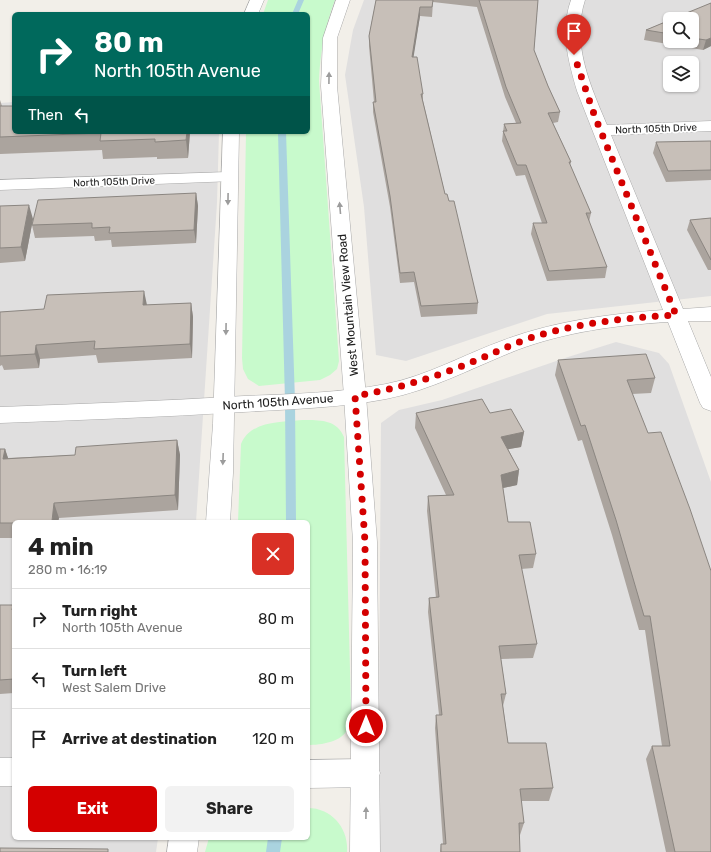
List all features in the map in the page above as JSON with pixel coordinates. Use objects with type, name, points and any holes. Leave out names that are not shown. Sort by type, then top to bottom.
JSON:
[{"type":"street","points":[[252,12],[257,0]]},
{"type":"street","name":"West Mountain View Road","points":[[343,0],[330,38],[329,86],[355,396],[365,542],[365,852]]},
{"type":"street","points":[[578,0],[575,8],[572,29],[574,55],[601,130],[711,403]]},
{"type":"street","name":"North 105th Drive","points":[[601,130],[711,126]]},
{"type":"street","points":[[218,520],[222,479],[228,177],[231,134]]},
{"type":"street","name":"North 105th Drive","points":[[0,185],[228,177]]},
{"type":"street","name":"North 105th Avenue","points":[[0,415],[224,405],[355,396],[390,390],[419,381],[458,368],[526,340],[554,331],[619,319],[711,314]]},
{"type":"street","points":[[0,772],[12,772]]},
{"type":"street","points":[[310,774],[366,772]]},
{"type":"street","points":[[182,852],[184,840]]},
{"type":"shaded area","points":[[364,0],[711,0],[711,296],[547,314],[406,361],[376,355],[364,207],[345,75],[353,30]]},
{"type":"shaded area","points":[[12,102],[12,134],[219,134],[217,203],[196,520],[12,520],[12,840],[158,840],[156,852],[0,852],[0,103]]},
{"type":"shaded area","points":[[616,342],[659,353],[669,364],[711,482],[711,852],[378,852],[381,423],[399,410],[442,400]]},
{"type":"green space","points":[[268,0],[335,0],[328,20],[324,40],[319,81],[339,361],[337,369],[330,375],[320,380],[259,386],[248,379],[243,369],[242,358],[246,134],[310,134],[310,12],[264,12]]},
{"type":"green space","points":[[302,420],[326,422],[337,427],[344,437],[351,709],[349,726],[345,733],[337,740],[319,744],[310,745],[310,520],[238,520],[241,444],[245,436],[251,431],[276,422]]},
{"type":"green space","points":[[310,808],[324,812],[337,821],[342,828],[347,844],[347,852],[205,852],[208,840],[310,840]]},
{"type":"building","points":[[376,0],[433,0],[432,7],[420,7],[412,57],[417,57],[423,94],[421,94],[445,194],[447,194],[449,201],[454,201],[478,303],[421,306],[414,272],[400,273],[390,196],[373,102],[376,102],[369,36]]},
{"type":"building","points":[[479,0],[538,0],[534,50],[560,112],[548,113],[571,162],[569,162],[591,213],[586,213],[607,267],[549,271],[533,223],[547,223],[526,165],[517,165],[503,131],[507,131],[504,124],[521,123],[506,87]]},
{"type":"building","points":[[711,3],[711,38],[706,40],[699,39],[699,12],[689,12]]},
{"type":"building","points":[[663,23],[663,33],[646,30]]},
{"type":"building","points":[[0,106],[12,106],[12,134],[76,134],[0,137]]},
{"type":"building","points":[[101,134],[187,134],[186,140],[155,142],[155,139],[100,141]]},
{"type":"building","points":[[711,141],[711,170],[668,171],[656,142]]},
{"type":"building","points":[[196,193],[194,230],[109,233],[110,227],[92,228],[92,223],[32,225],[38,200]]},
{"type":"building","points":[[29,205],[21,247],[0,248],[0,206]]},
{"type":"building","points":[[711,218],[711,260],[690,220]]},
{"type":"building","points":[[144,291],[143,305],[191,303],[190,344],[94,349],[95,341],[36,345],[35,354],[0,356],[0,312],[44,309],[47,295]]},
{"type":"building","points":[[646,354],[655,378],[627,380],[648,433],[661,432],[690,509],[711,571],[711,852],[675,852],[652,746],[670,746],[650,616],[644,616],[616,520],[585,425],[581,426],[558,360]]},
{"type":"building","points":[[482,399],[490,413],[511,409],[524,432],[501,437],[519,470],[501,475],[508,522],[530,522],[536,554],[519,555],[537,644],[499,646],[506,694],[501,694],[508,743],[546,743],[553,788],[520,789],[524,823],[519,823],[520,852],[441,852],[441,844],[446,844],[436,715],[442,715],[429,598],[439,597],[428,496],[454,495],[416,413]]},
{"type":"building","points":[[177,440],[175,495],[54,503],[52,520],[12,520],[12,523],[0,523],[0,449],[5,449],[3,459],[75,455],[76,447]]},
{"type":"building","points":[[0,605],[12,605],[12,679],[0,680]]},
{"type":"building","points":[[0,848],[108,849],[108,852],[0,852]]},
{"type":"waterway","points":[[296,12],[301,0]]},
{"type":"waterway","points":[[282,134],[290,401],[291,520]]},
{"type":"waterway","points":[[273,852],[275,840]]},
{"type":"route","points":[[366,726],[365,542],[355,396],[390,390],[419,381],[458,368],[526,340],[554,331],[619,319],[676,315],[595,117],[574,55]]}]
